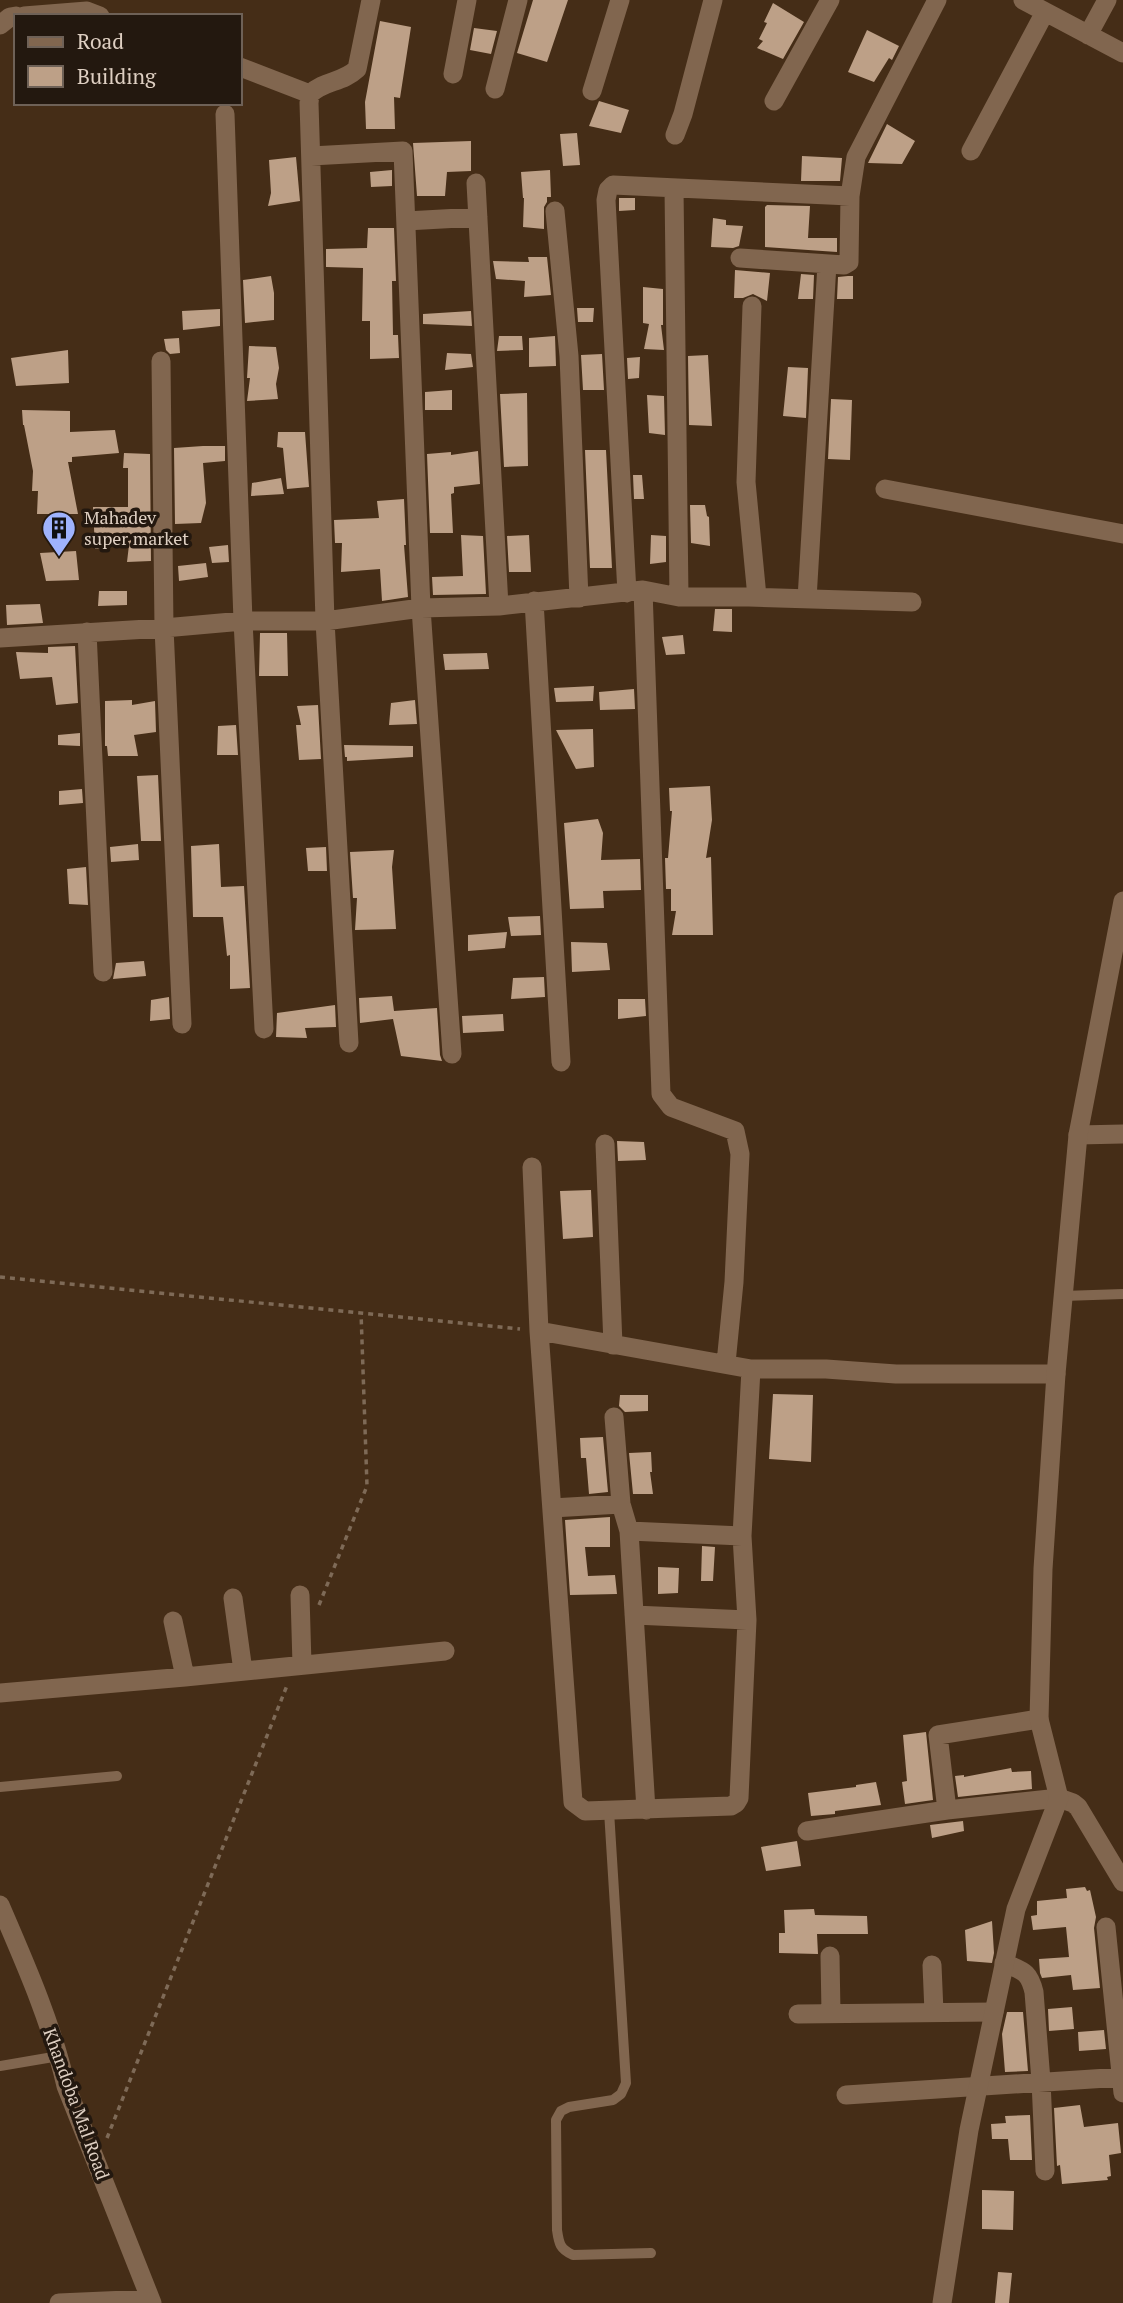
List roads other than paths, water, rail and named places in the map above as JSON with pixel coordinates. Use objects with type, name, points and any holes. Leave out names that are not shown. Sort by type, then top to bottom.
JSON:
[{"type":"street","points":[[349,1043],[325,621],[309,103],[310,93],[319,85],[350,76],[357,69],[371,0]]},
{"type":"street","points":[[453,74],[467,0]]},
{"type":"street","points":[[495,89],[518,0]]},
{"type":"street","points":[[592,92],[620,0]]},
{"type":"street","points":[[675,135],[713,0]]},
{"type":"street","points":[[774,101],[830,0]]},
{"type":"street","points":[[740,258],[844,265],[849,262],[850,196],[856,157],[937,0]]},
{"type":"street","points":[[1023,0],[1123,52]]},
{"type":"street","points":[[1088,35],[1107,0]]},
{"type":"street","points":[[49,14],[87,11],[95,14]]},
{"type":"street","points":[[971,151],[1045,12]]},
{"type":"street","points":[[242,68],[310,93]]},
{"type":"street","points":[[225,114],[243,621],[264,1029]]},
{"type":"street","points":[[311,156],[403,151],[421,608],[452,1054]]},
{"type":"street","points":[[476,183],[499,606]]},
{"type":"street","points":[[726,1363],[734,1282],[740,1154],[735,1131],[671,1107],[661,1094],[635,591],[606,200],[608,190],[613,185],[850,196]]},
{"type":"street","points":[[674,188],[679,597]]},
{"type":"street","points":[[555,211],[569,356],[579,598]]},
{"type":"street","points":[[406,221],[478,217]]},
{"type":"street","points":[[807,598],[827,264]]},
{"type":"street","points":[[752,306],[746,482],[757,597]]},
{"type":"street","points":[[161,361],[164,628],[182,1024]]},
{"type":"street","points":[[885,489],[1123,534]]},
{"type":"street","points":[[0,638],[243,621],[325,621],[421,608],[499,606],[635,591],[679,597],[912,602]]},
{"type":"street","points":[[534,601],[561,1062]]},
{"type":"street","points":[[87,632],[103,972]]},
{"type":"street","points":[[942,2303],[969,2130],[1016,1909],[1059,1798],[1039,1719],[1043,1569],[1056,1374],[1078,1135],[1123,901]]},
{"type":"street","points":[[1078,1135],[1123,1134]]},
{"type":"street","points":[[605,1144],[613,1345]]},
{"type":"street","points":[[532,1167],[539,1331],[573,1802],[586,1811],[731,1806],[739,1798],[747,1620],[742,1536],[751,1369]]},
{"type":"street","points":[[539,1331],[751,1369],[826,1369],[895,1374],[1056,1374]]},
{"type":"street","points":[[614,1417],[621,1504],[629,1531],[646,1810]]},
{"type":"street","points":[[552,1508],[621,1504]]},
{"type":"street","points":[[629,1531],[742,1536]]},
{"type":"street","points":[[296,1672],[300,1595]]},
{"type":"street","points":[[233,1598],[243,1671]]},
{"type":"street","points":[[634,1615],[747,1620]]},
{"type":"street","points":[[173,1621],[185,1677]]},
{"type":"street","points":[[0,1693],[243,1671],[296,1672],[446,1651]]},
{"type":"street","points":[[947,1810],[937,1735],[1039,1719]]},
{"type":"street","points":[[807,1830],[947,1810],[1059,1798],[1077,1807],[1123,1882]]},
{"type":"street","name":"Khandoba Mal Road","points":[[0,1905],[9,1950],[60,2056],[66,2086],[151,2301]]},
{"type":"street","points":[[846,2095],[1041,2081],[1122,2082],[1106,1927]]},
{"type":"street","points":[[830,1956],[831,2013]]},
{"type":"street","points":[[1004,1964],[1026,1973],[1034,1992],[1045,2171]]},
{"type":"street","points":[[932,1965],[934,2012]]},
{"type":"street","points":[[798,2014],[994,2012]]},
{"type":"street","points":[[59,2303],[151,2301]]},
{"type":"lane","points":[[1063,1296],[1123,1294]]},
{"type":"lane","points":[[0,1787],[117,1776]]},
{"type":"lane","points":[[609,1811],[625,2083],[621,2094],[612,2100],[569,2107],[561,2111],[556,2120],[557,2230],[559,2244],[563,2250],[573,2255],[651,2253]]},
{"type":"lane","points":[[0,2066],[60,2056]]},
{"type":"place","name":"Mahadev super market","points":[[59,558]]}]
